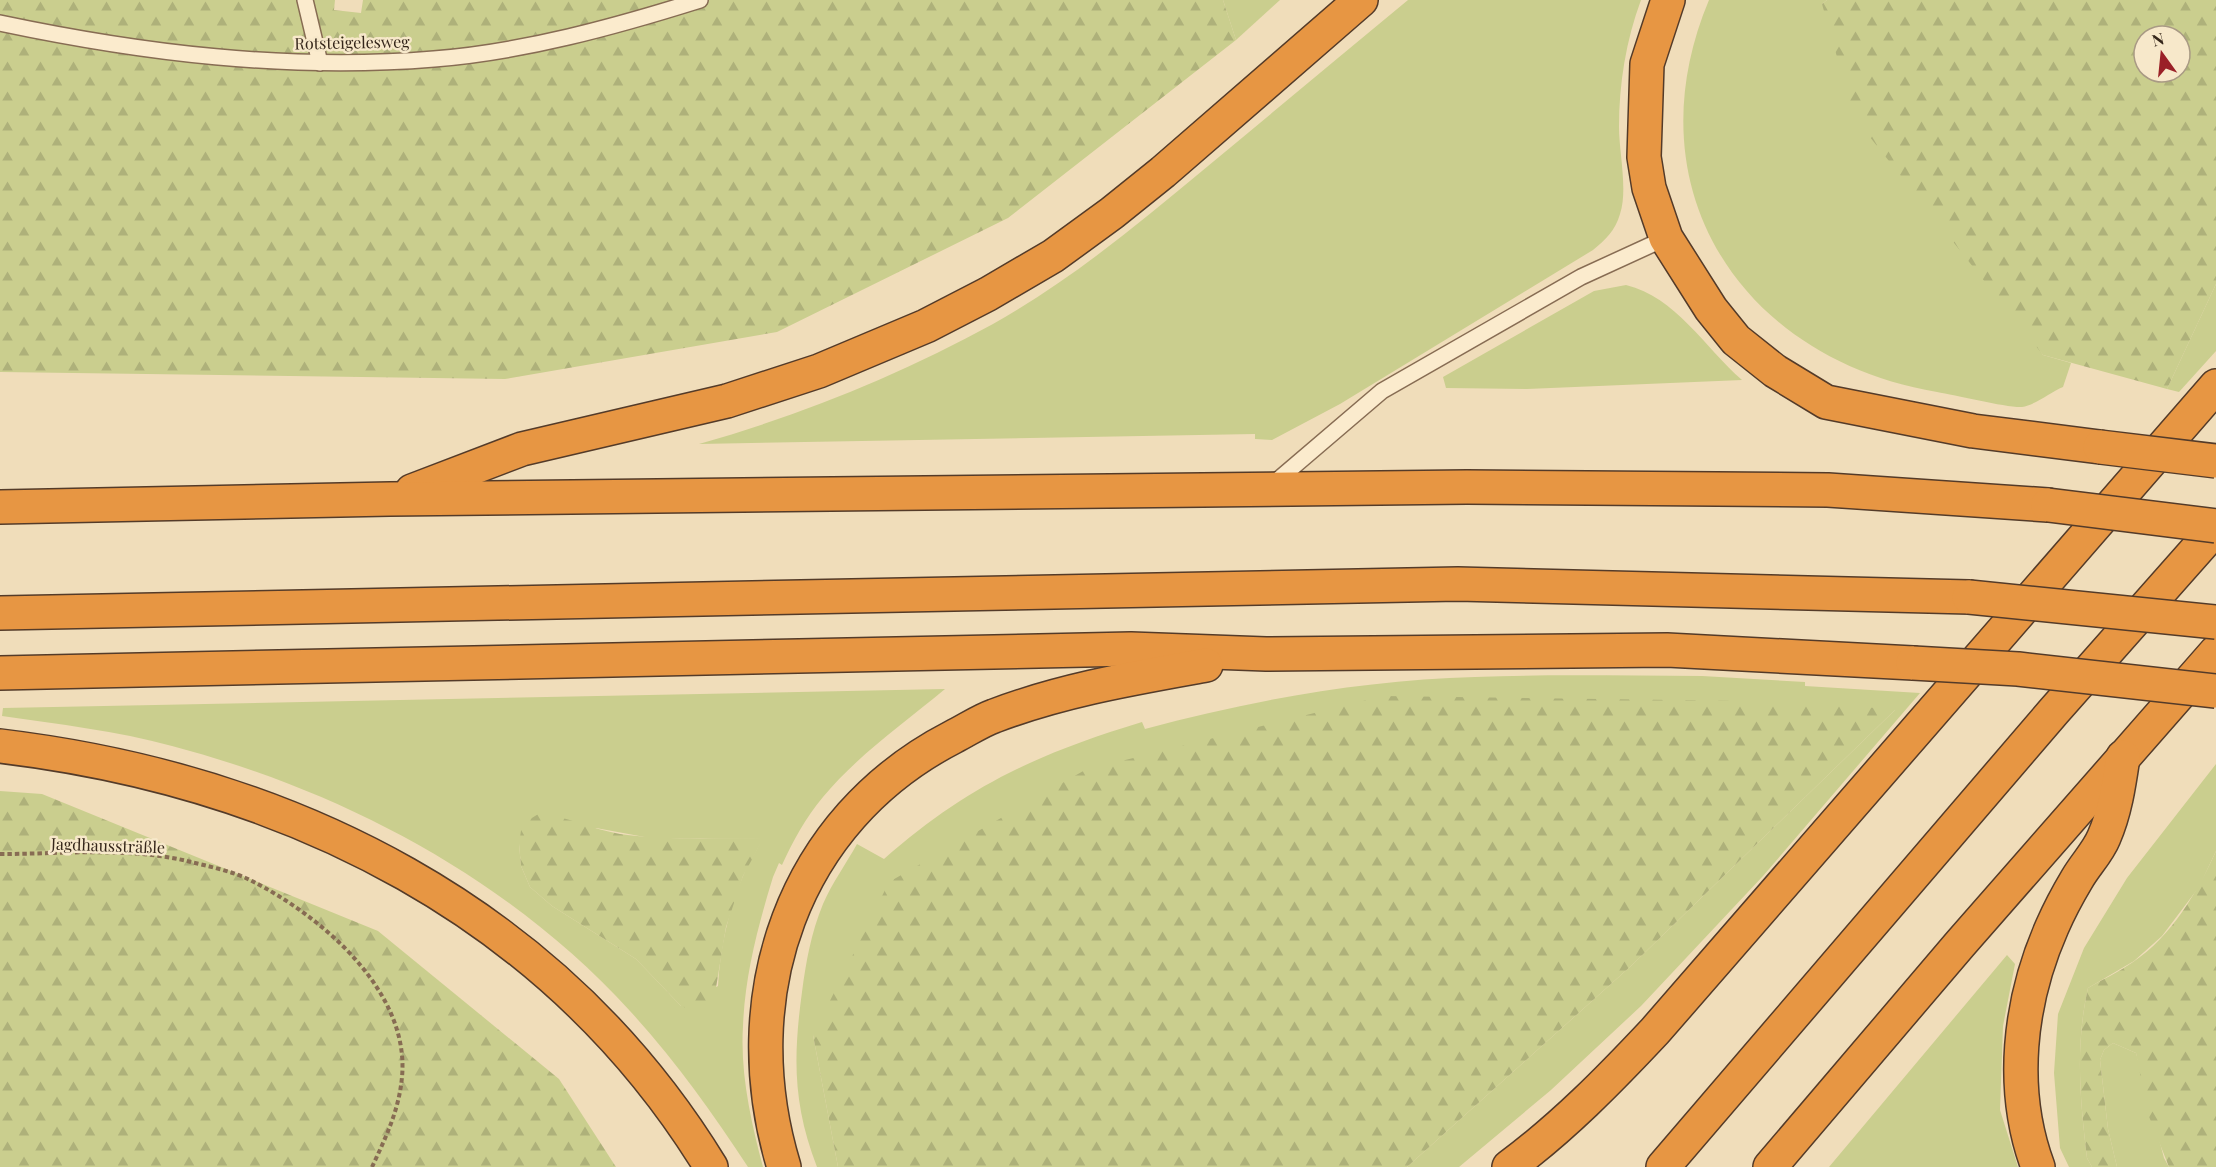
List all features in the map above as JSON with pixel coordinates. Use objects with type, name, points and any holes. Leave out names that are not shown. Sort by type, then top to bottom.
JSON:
[{"type":"highway","points":[[390,499],[522,449],[727,401],[819,370],[926,326],[1044,261],[1112,213],[1163,172],[1361,0]]},
{"type":"highway","points":[[1668,0],[1647,64],[1644,157],[1649,188],[1666,238],[1711,309],[1736,340],[1775,371],[1826,402],[1973,431],[2216,461]]},
{"type":"highway","points":[[1509,1167],[1576,1110],[1655,1031],[2216,386]]},
{"type":"highway","points":[[0,507],[390,499],[1467,487],[1828,490],[2048,505],[2216,527]]},
{"type":"highway","points":[[1662,1167],[2054,711],[2216,527]]},
{"type":"highway","points":[[0,613],[1458,584],[1969,597],[2216,622]]},
{"type":"highway","points":[[0,673],[1107,650],[1266,654],[1667,650],[2018,669],[2216,691]]},
{"type":"highway","points":[[1770,1167],[2216,652]]},
{"type":"highway","points":[[784,1167],[768,1100],[765,1048],[771,985],[784,932],[803,884],[839,828],[884,782],[934,747],[993,716],[1088,687],[1266,654]]},
{"type":"highway","points":[[0,746],[94,762],[225,795],[285,815],[412,875],[515,946],[567,990],[615,1039],[660,1091],[711,1167]]},
{"type":"highway","points":[[2038,1167],[2026,1123],[2020,1079],[2021,1043],[2026,1009],[2035,968],[2052,926],[2077,879],[2104,838],[2117,797],[2123,757]]},
{"type":"lane","points":[[305,0],[320,63]]},
{"type":"lane","name":"Rotsteigelesweg","points":[[0,22],[98,43],[231,59],[320,63],[434,59],[537,43],[656,14],[700,0]]},
{"type":"lane","points":[[1265,490],[1382,391],[1581,277],[1666,238]]},
{"type":"path","name":"Jagdhaussträßle","points":[[0,854],[134,854],[185,861],[250,880],[293,904],[328,931],[351,954],[378,990],[393,1020],[400,1045],[402,1076],[395,1120],[372,1167]]},
{"type":"green space","points":[[0,0],[335,0],[334,10],[361,13],[363,0],[1223,0],[1236,40],[1008,218],[777,332],[505,379],[0,372]]},
{"type":"green space","points":[[1223,0],[1280,0],[1236,40]]},
{"type":"green space","points":[[1408,0],[1641,0],[1627,46],[1620,95],[1622,204],[1613,230],[1593,250],[1340,404],[1272,440],[1255,439],[1255,434],[699,444],[812,407],[886,377],[958,343],[1021,308],[1075,272],[1127,233]]},
{"type":"green space","points":[[1709,0],[1827,0],[1822,4],[2043,355],[2071,363],[2063,387],[2032,404],[2015,407],[1937,392],[1868,373],[1808,343],[1758,303],[1720,254],[1695,198],[1684,136],[1688,69]]},
{"type":"green space","points":[[1827,0],[2216,0],[2216,284],[2167,389],[2043,355],[1854,117],[1822,4]]},
{"type":"green space","points":[[2216,284],[2216,351],[2179,392],[2167,389]]},
{"type":"green space","points":[[1626,285],[1644,291],[1675,312],[1742,380],[1527,389],[1446,388],[1443,377],[1594,291]]},
{"type":"green space","points":[[1503,676],[1702,676],[1805,682],[1805,686],[1920,693],[1763,876],[1641,1006],[1551,1090],[1459,1167],[1407,1167],[1631,966],[1895,710],[813,1035],[838,1167],[817,1167],[803,1123],[797,1081],[797,1038],[802,992],[815,926],[823,904],[857,844],[884,859],[945,811],[1005,775],[1069,747],[1142,722],[1145,729],[1226,709],[1308,693],[1392,682]]},
{"type":"green space","points":[[945,689],[881,740],[836,782],[811,813],[782,865],[779,863],[773,877],[753,951],[746,988],[743,1026],[743,1062],[747,1097],[763,1167],[748,1167],[678,1067],[630,1011],[583,964],[532,920],[477,881],[420,846],[360,815],[299,788],[236,765],[130,736],[2,716],[3,708]],"holes":[[[596,828],[650,838],[762,839],[745,871],[729,916],[718,986],[681,1006],[636,959],[552,906],[530,887],[521,866],[519,844]]]},
{"type":"green space","points":[[1383,696],[1749,701],[1896,709],[1631,966],[1407,1167],[838,1167],[813,1035],[889,882],[1085,770]]},
{"type":"green space","points":[[2216,764],[2216,851],[2199,887],[2162,936],[2134,961],[2088,988],[2081,1031],[2080,1073],[2087,1158],[2092,1167],[2069,1167],[2060,1148],[2054,1073],[2058,1014],[2084,948],[2127,878]]},
{"type":"green space","points":[[0,791],[42,794],[378,931],[559,1079],[616,1167],[0,1167]]},
{"type":"green space","points":[[540,813],[610,832],[637,836],[763,839],[743,876],[726,927],[713,1006],[699,1013],[681,1006],[636,959],[552,906],[530,887],[521,866],[519,844],[522,824]]},
{"type":"green space","points":[[2216,851],[2216,1167],[2169,1167],[2148,1114],[2136,1053],[2113,1043],[2104,1050],[2100,1060],[2108,1129],[2117,1167],[2092,1167],[2087,1158],[2080,1073],[2081,1031],[2088,988],[2128,966],[2159,940],[2192,897]]},
{"type":"green space","points":[[2007,955],[2015,964],[2003,1026],[2000,1110],[2018,1167],[1829,1167]]},
{"type":"green space","points":[[2113,1043],[2136,1053],[2164,1158],[2169,1167],[2117,1167],[2108,1129],[2100,1060],[2104,1050]]}]
